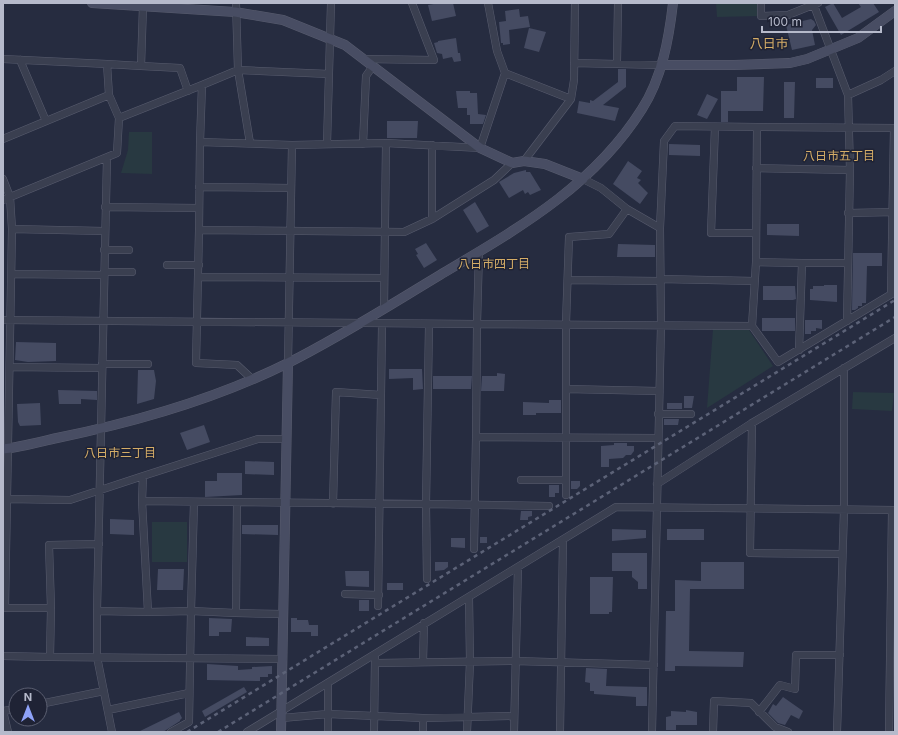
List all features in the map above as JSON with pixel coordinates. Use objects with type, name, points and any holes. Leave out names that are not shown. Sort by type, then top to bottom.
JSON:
[{"type":"street","points":[[92,3],[236,7],[283,20],[345,45],[480,148],[512,163]]},
{"type":"street","points":[[327,144],[331,3]]},
{"type":"street","points":[[364,59],[434,60],[412,3]]},
{"type":"street","points":[[480,148],[504,73],[488,3]]},
{"type":"street","points":[[524,161],[571,100],[574,63],[575,3]]},
{"type":"street","points":[[617,63],[618,3]]},
{"type":"street","points":[[6,449],[101,429],[185,404],[252,379],[288,363],[358,324],[478,252],[543,210],[583,179],[612,148],[643,108],[661,65],[670,34],[673,3]]},
{"type":"street","points":[[761,3],[761,16],[788,15],[815,4],[830,51],[848,95],[850,170],[846,321]]},
{"type":"street","points":[[141,66],[143,4]]},
{"type":"street","points":[[236,7],[238,70],[250,143]]},
{"type":"street","points":[[574,63],[661,65],[790,62],[807,59],[830,51],[858,38],[895,11]]},
{"type":"street","points":[[3,59],[180,68],[188,91]]},
{"type":"street","points":[[20,60],[46,121]]},
{"type":"street","points":[[3,200],[117,153],[119,118],[109,95],[106,64]]},
{"type":"street","points":[[363,144],[366,76],[373,66]]},
{"type":"street","points":[[119,118],[238,70],[329,74]]},
{"type":"street","points":[[848,95],[881,80],[895,71]]},
{"type":"street","points":[[504,73],[571,100]]},
{"type":"street","points":[[202,85],[196,363],[237,365],[252,379]]},
{"type":"street","points":[[3,139],[109,95]]},
{"type":"street","points":[[652,732],[660,325],[660,228],[664,141],[675,126],[895,128],[893,293],[778,362],[752,326],[756,262],[757,127]]},
{"type":"street","points":[[715,127],[711,233],[756,233]]},
{"type":"street","points":[[200,142],[292,144],[432,144],[480,148]]},
{"type":"street","points":[[281,732],[292,144]]},
{"type":"street","points":[[384,308],[386,144]]},
{"type":"street","points":[[432,144],[432,219]]},
{"type":"street","points":[[107,158],[104,231],[97,657],[112,732]]},
{"type":"street","points":[[199,230],[404,232],[432,219],[494,180],[512,163],[524,161],[545,164],[583,179],[601,188],[626,209],[660,228]]},
{"type":"street","points":[[756,168],[850,170]]},
{"type":"street","points":[[3,179],[10,197],[12,229],[10,367],[6,397],[7,500],[5,527],[5,608],[51,608]]},
{"type":"street","points":[[200,186],[291,188]]},
{"type":"street","points":[[105,207],[199,208]]},
{"type":"street","points":[[566,495],[566,323],[569,237],[609,234],[626,209]]},
{"type":"street","points":[[848,213],[893,212]]},
{"type":"street","points":[[12,229],[104,231]]},
{"type":"street","points":[[104,250],[129,250]]},
{"type":"street","points":[[474,549],[478,252]]},
{"type":"street","points":[[756,262],[847,263]]},
{"type":"street","points":[[799,350],[802,263]]},
{"type":"street","points":[[166,265],[199,265]]},
{"type":"street","points":[[12,274],[104,274],[132,272]]},
{"type":"street","points":[[199,277],[384,278]]},
{"type":"street","points":[[568,280],[755,282]]},
{"type":"street","points":[[3,320],[289,324],[566,323],[752,326]]},
{"type":"street","points":[[378,606],[382,324]]},
{"type":"street","points":[[426,579],[429,324]]},
{"type":"street","points":[[657,484],[752,423],[895,338]]},
{"type":"street","points":[[10,367],[148,364]]},
{"type":"street","points":[[837,732],[840,655],[841,554],[844,510],[844,368]]},
{"type":"street","points":[[566,389],[658,391]]},
{"type":"street","points":[[333,504],[336,392],[381,394]]},
{"type":"street","points":[[658,414],[691,414]]},
{"type":"street","points":[[752,423],[750,553],[841,554]]},
{"type":"street","points":[[476,437],[658,438]]},
{"type":"street","points":[[7,500],[70,500],[258,439],[287,439]]},
{"type":"street","points":[[143,476],[142,501],[148,612]]},
{"type":"street","points":[[521,480],[566,480]]},
{"type":"street","points":[[142,501],[549,506]]},
{"type":"street","points":[[170,732],[189,722],[194,502]]},
{"type":"street","points":[[236,613],[237,503]]},
{"type":"street","points":[[247,732],[282,714],[328,683],[424,623],[616,507],[656,506],[893,510],[889,732]]},
{"type":"street","points":[[560,732],[563,540]]},
{"type":"street","points":[[50,657],[51,608],[49,545],[99,544]]},
{"type":"street","points":[[514,732],[518,567]]},
{"type":"street","points":[[345,594],[379,595]]},
{"type":"street","points":[[467,732],[470,662],[469,597]]},
{"type":"street","points":[[97,611],[192,611],[283,614]]},
{"type":"street","points":[[423,662],[424,623]]},
{"type":"street","points":[[374,654],[376,663],[374,732]]},
{"type":"street","points":[[759,712],[780,685],[795,689],[796,655],[840,655]]},
{"type":"street","points":[[3,656],[283,659]]},
{"type":"street","points":[[376,663],[515,661],[654,665]]},
{"type":"street","points":[[328,683],[328,732]]},
{"type":"street","points":[[48,702],[104,691]]},
{"type":"street","points":[[108,710],[189,693]]},
{"type":"street","points":[[713,732],[714,701],[751,703],[775,727],[788,732]]},
{"type":"street","points":[[3,711],[8,732]]},
{"type":"street","points":[[282,714],[328,714],[423,718],[514,716]]},
{"type":"street","points":[[423,718],[423,732]]},
{"type":"shaded area","points":[[716,3],[761,3],[761,16],[717,17]]},
{"type":"shaded area","points":[[129,132],[152,132],[152,174],[121,173],[128,150]]},
{"type":"shaded area","points":[[713,329],[749,330],[773,366],[707,408]]},
{"type":"shaded area","points":[[853,392],[894,393],[892,411],[852,409]]},
{"type":"shaded area","points":[[152,522],[187,522],[187,562],[152,562]]},
{"type":"building","points":[[453,3],[456,16],[432,21],[428,5]]},
{"type":"building","points":[[833,3],[842,18],[861,7],[858,3],[873,3],[879,12],[841,35],[825,7]]},
{"type":"building","points":[[519,9],[520,17],[528,16],[530,27],[509,30],[510,44],[503,45],[503,43],[501,43],[499,22],[506,21],[505,11]]},
{"type":"building","points":[[811,19],[816,25],[812,30],[815,45],[792,50],[786,25]]},
{"type":"building","points":[[529,28],[546,32],[539,52],[524,48]]},
{"type":"building","points":[[456,38],[458,53],[460,53],[461,61],[454,62],[452,57],[443,59],[442,54],[437,53],[434,43]]},
{"type":"building","points":[[618,69],[626,69],[626,87],[603,105],[619,108],[615,121],[577,113],[579,101],[590,103],[590,100],[593,101],[618,82]]},
{"type":"building","points":[[737,77],[764,77],[763,111],[728,111],[728,122],[721,122],[721,91],[737,91]]},
{"type":"building","points":[[816,78],[833,78],[833,88],[816,88]]},
{"type":"building","points":[[784,82],[795,82],[794,118],[784,118]]},
{"type":"building","points":[[456,91],[470,91],[470,93],[477,93],[478,114],[486,115],[483,124],[470,124],[470,115],[467,115],[467,108],[458,108]]},
{"type":"building","points":[[707,94],[718,99],[707,119],[697,115]]},
{"type":"building","points":[[387,121],[418,121],[417,138],[387,138]]},
{"type":"building","points":[[669,144],[700,145],[700,156],[669,155]]},
{"type":"building","points":[[628,161],[642,171],[637,178],[641,180],[638,183],[648,193],[640,204],[613,184]]},
{"type":"building","points":[[526,170],[526,172],[530,172],[541,190],[530,195],[528,192],[525,194],[523,190],[509,198],[499,182],[514,173]]},
{"type":"building","points":[[475,202],[489,226],[477,233],[463,210]]},
{"type":"building","points":[[767,224],[799,224],[799,236],[767,235]]},
{"type":"building","points":[[426,243],[437,260],[424,268],[416,255],[418,254],[415,249]]},
{"type":"building","points":[[618,244],[655,245],[655,257],[617,257]]},
{"type":"building","points":[[853,253],[882,253],[882,266],[867,266],[866,303],[862,303],[862,306],[858,306],[855,310],[852,310]]},
{"type":"building","points":[[837,285],[837,302],[810,300],[810,289],[813,289],[813,286]]},
{"type":"building","points":[[763,286],[795,286],[796,299],[763,300]]},
{"type":"building","points":[[762,318],[795,318],[795,331],[762,331]]},
{"type":"building","points":[[805,320],[822,320],[822,329],[816,328],[816,331],[811,331],[811,334],[805,334]]},
{"type":"building","points":[[16,342],[56,343],[56,361],[28,362],[15,360]]},
{"type":"building","points":[[389,369],[422,369],[423,389],[413,390],[413,378],[389,379]]},
{"type":"building","points":[[138,370],[154,370],[156,381],[154,399],[137,404]]},
{"type":"building","points":[[497,373],[505,374],[504,391],[481,391],[482,376],[497,376]]},
{"type":"building","points":[[433,376],[472,376],[471,389],[433,389]]},
{"type":"building","points":[[58,390],[97,391],[97,400],[81,399],[81,404],[59,404]]},
{"type":"building","points":[[684,396],[694,396],[692,408],[684,408]]},
{"type":"building","points":[[549,400],[561,400],[561,413],[536,413],[536,415],[523,415],[523,402],[549,403]]},
{"type":"building","points":[[40,403],[41,425],[20,426],[18,422],[17,404]]},
{"type":"building","points":[[667,403],[682,403],[682,409],[667,409]]},
{"type":"building","points":[[664,419],[679,419],[678,425],[664,425]]},
{"type":"building","points":[[204,425],[210,442],[187,450],[180,433]]},
{"type":"building","points":[[614,443],[627,443],[627,446],[634,446],[634,451],[631,455],[626,455],[623,458],[609,459],[609,467],[601,467],[601,446],[614,445]]},
{"type":"building","points":[[245,461],[274,462],[274,475],[245,474]]},
{"type":"building","points":[[217,473],[242,473],[242,495],[205,497],[205,481],[217,481]]},
{"type":"building","points":[[571,481],[580,481],[580,486],[577,489],[571,489]]},
{"type":"building","points":[[549,485],[559,485],[559,493],[555,493],[555,497],[549,497]]},
{"type":"building","points":[[521,511],[532,511],[532,516],[528,517],[528,520],[520,520]]},
{"type":"building","points":[[110,519],[134,520],[134,535],[110,534]]},
{"type":"building","points":[[242,525],[278,525],[278,535],[242,534]]},
{"type":"building","points":[[612,529],[646,530],[646,538],[612,541]]},
{"type":"building","points":[[667,529],[704,529],[704,540],[667,540]]},
{"type":"building","points":[[480,537],[487,537],[487,543],[480,543]]},
{"type":"building","points":[[451,538],[465,538],[465,548],[451,547]]},
{"type":"building","points":[[612,553],[647,553],[647,589],[638,589],[638,582],[632,577],[632,571],[612,571]]},
{"type":"building","points":[[435,562],[448,562],[448,567],[444,570],[435,571]]},
{"type":"building","points":[[701,562],[744,562],[744,589],[690,589],[689,651],[744,652],[743,667],[675,666],[675,671],[665,671],[666,611],[675,611],[675,580],[701,581]]},
{"type":"building","points":[[158,569],[184,569],[183,590],[157,590]]},
{"type":"building","points":[[345,571],[369,571],[369,587],[346,586]]},
{"type":"building","points":[[590,577],[613,577],[612,612],[609,612],[609,614],[590,614]]},
{"type":"building","points":[[387,583],[403,583],[403,590],[387,590]]},
{"type":"building","points":[[359,600],[369,600],[369,611],[359,611]]},
{"type":"building","points":[[209,618],[232,619],[231,632],[219,632],[219,636],[209,636]]},
{"type":"building","points":[[291,618],[297,618],[297,620],[308,620],[309,625],[318,625],[318,636],[311,636],[311,632],[291,632]]},
{"type":"building","points":[[246,637],[269,638],[269,646],[246,646]]},
{"type":"building","points":[[207,664],[238,666],[238,670],[252,669],[252,667],[272,666],[272,674],[268,674],[268,677],[260,677],[260,681],[207,680]]},
{"type":"building","points":[[586,668],[607,669],[606,686],[647,687],[647,706],[636,706],[636,697],[594,694],[594,691],[590,691],[590,683],[585,682]]},
{"type":"building","points":[[244,687],[247,692],[205,717],[202,711]]},
{"type":"building","points":[[783,697],[803,711],[799,719],[791,715],[785,725],[778,723],[768,713],[773,704],[776,706]]},
{"type":"building","points":[[686,710],[697,712],[697,725],[676,725],[676,730],[666,730],[666,717],[671,716],[671,711],[686,712]]},
{"type":"building","points":[[179,712],[182,718],[180,721],[163,732],[138,732]]},
{"type":"railway","points":[[187,732],[895,300]]},
{"type":"railway","points":[[218,732],[895,317]]},
{"type":"district","name":"八日市","points":[[769,43]]},
{"type":"district","name":"八日市五丁目","points":[[839,156]]},
{"type":"district","name":"八日市四丁目","points":[[494,264]]},
{"type":"district","name":"八日市三丁目","points":[[120,453]]}]
